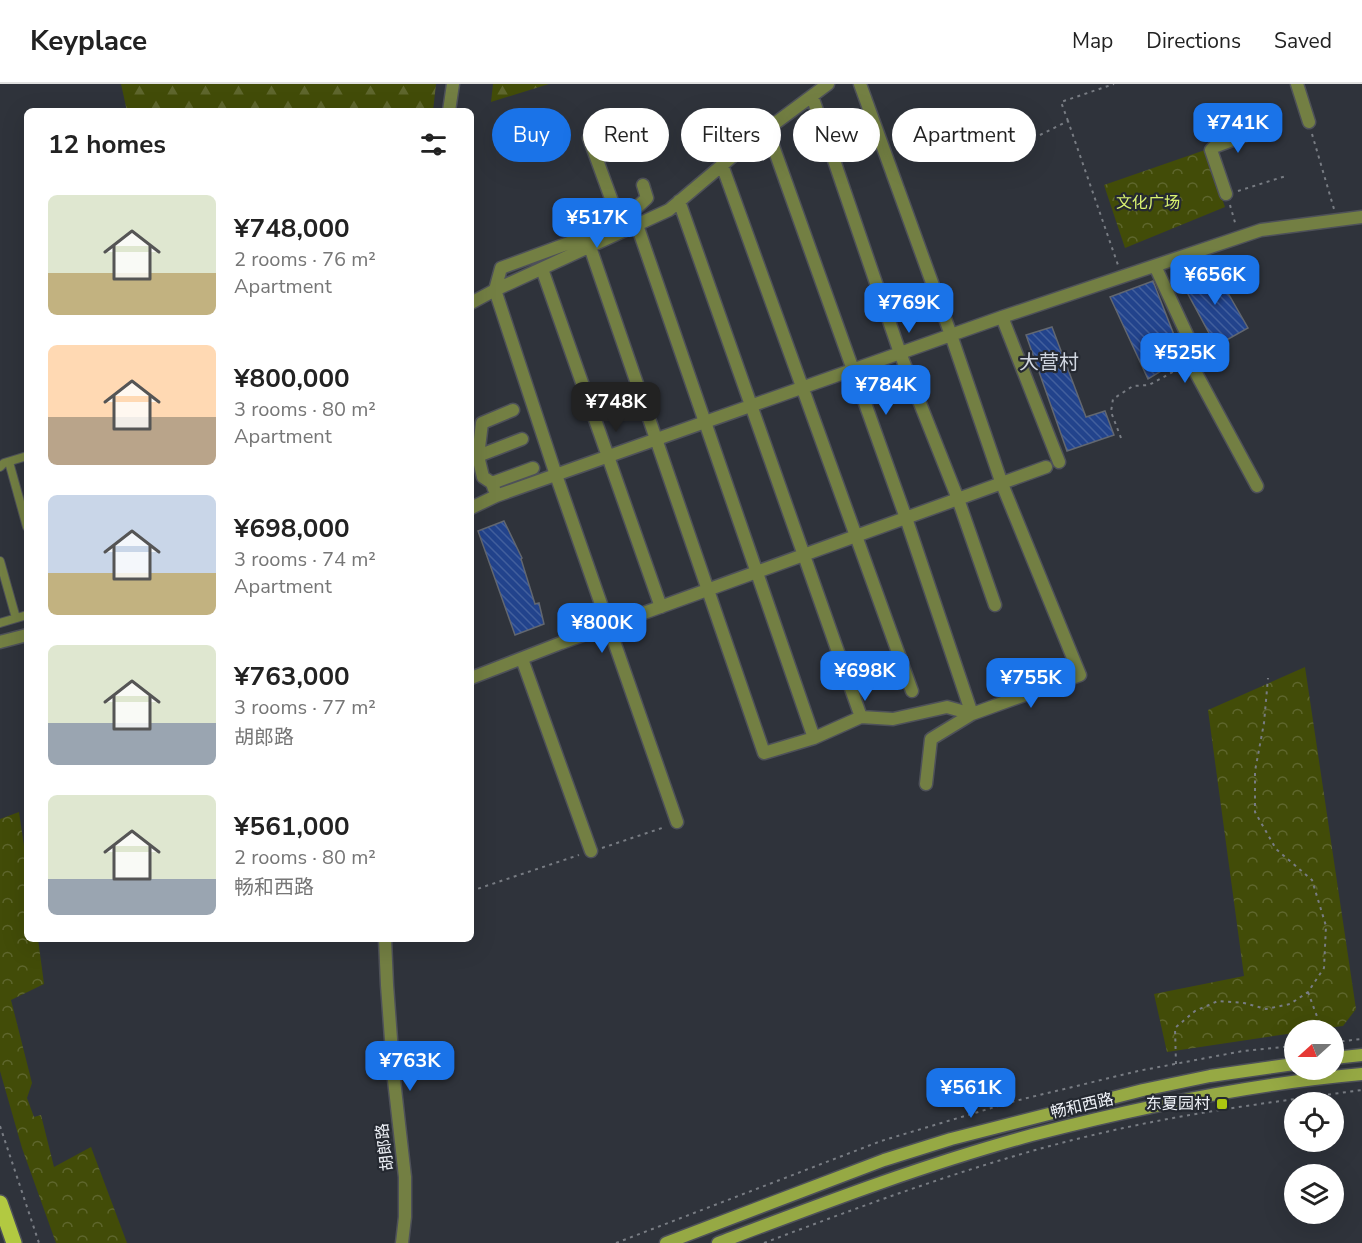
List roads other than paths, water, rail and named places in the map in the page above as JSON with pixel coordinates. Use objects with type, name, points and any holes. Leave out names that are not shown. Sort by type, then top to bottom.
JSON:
[{"type":"main road","points":[[1344,1057],[1362,1055]]},
{"type":"main road","name":"畅和西路","points":[[666,1243],[884,1161],[951,1139],[1143,1090],[1210,1076],[1284,1065]]},
{"type":"main road","name":"畅和西路","points":[[718,1243],[865,1188],[1031,1136],[1154,1106],[1254,1088],[1362,1074]]},
{"type":"main road","points":[[0,1203],[14,1243]]},
{"type":"street","points":[[449,108],[453,84]]},
{"type":"street","points":[[781,119],[828,84]]},
{"type":"street","points":[[860,84],[1002,483],[1080,675],[972,714],[931,739],[926,784]]},
{"type":"street","points":[[1297,84],[1309,122]]},
{"type":"street","points":[[812,96],[900,353],[958,499],[995,605]]},
{"type":"street","points":[[1226,194],[1211,150],[1272,125]]},
{"type":"street","points":[[598,162],[620,223]]},
{"type":"street","points":[[474,301],[669,210],[726,162]]},
{"type":"street","points":[[779,162],[906,518],[972,714]]},
{"type":"street","points":[[722,165],[912,691]]},
{"type":"street","points":[[643,185],[647,198],[620,223],[501,268],[495,290],[556,475],[677,822]]},
{"type":"street","points":[[679,201],[861,717]]},
{"type":"street","points":[[474,506],[1002,317],[1261,230],[1362,217]]},
{"type":"street","points":[[637,225],[814,738]]},
{"type":"street","points":[[590,247],[764,753],[814,738],[861,717],[893,719],[947,707],[972,714]]},
{"type":"street","points":[[1155,266],[1197,354],[1190,362],[1257,486]]},
{"type":"street","points":[[542,269],[661,607]]},
{"type":"street","points":[[1002,317],[1059,462]]},
{"type":"street","points":[[496,496],[492,483],[483,477],[478,456],[482,423],[513,410]]},
{"type":"street","points":[[478,456],[522,439]]},
{"type":"street","points":[[474,677],[1046,467]]},
{"type":"street","points":[[492,483],[533,468]]},
{"type":"street","points":[[0,642],[24,635]]},
{"type":"street","points":[[522,659],[591,851]]},
{"type":"street","name":"胡郎路","points":[[385,942],[394,1080],[405,1177],[405,1217],[402,1243]]},
{"type":"lane","points":[[0,467],[4,463],[24,457]]},
{"type":"lane","points":[[9,462],[24,516]]},
{"type":"lane","points":[[0,561],[16,618]]},
{"type":"lane","points":[[0,622],[24,616]]},
{"type":"place","name":"东夏园村","points":[[1222,1104]]},
{"type":"district","name":"大营村","points":[[1049,362]]},
{"type":"park label","name":"文化广场","points":[[1148,203]]}]
